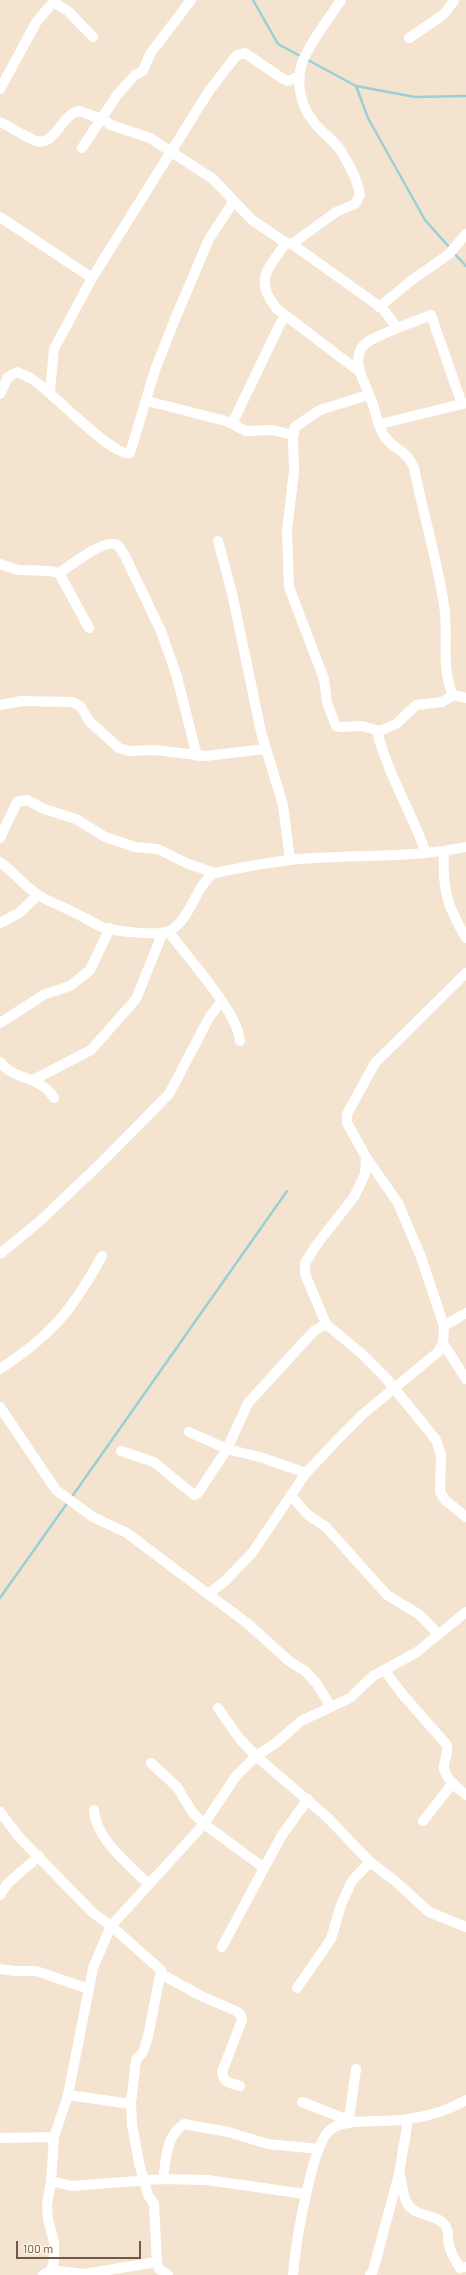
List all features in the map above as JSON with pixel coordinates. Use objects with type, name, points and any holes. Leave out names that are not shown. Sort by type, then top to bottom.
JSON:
[{"type":"street","points":[[82,148],[117,95],[135,75],[143,71],[150,54],[191,0]]},
{"type":"street","points":[[341,0],[306,54],[302,64],[300,76],[301,99],[313,121],[338,147],[355,177],[360,195],[355,204],[336,212],[289,244],[264,275],[264,286],[268,299],[286,316],[360,372]]},
{"type":"street","points":[[409,38],[443,15],[453,0]]},
{"type":"street","points":[[0,89],[25,40],[54,1],[68,11],[93,37]]},
{"type":"street","points":[[50,392],[54,349],[92,278],[136,205],[172,153],[209,91],[240,53],[247,54],[288,81],[300,76]]},
{"type":"street","points":[[0,122],[37,141],[44,141],[52,136],[71,112],[85,112],[102,119],[111,125],[150,138],[213,179],[252,220],[366,296],[386,312],[398,328]]},
{"type":"street","points":[[0,394],[8,377],[17,372],[35,381],[50,392],[90,430],[119,452],[125,454],[130,452],[165,342],[209,239],[234,201]]},
{"type":"street","points":[[0,217],[92,278]]},
{"type":"street","points":[[379,307],[451,251],[466,234]]},
{"type":"street","points":[[380,424],[464,404],[431,315],[398,328],[363,346],[359,354],[360,372],[382,432],[388,441],[409,456],[414,468],[444,606],[444,648],[449,684],[454,695]]},
{"type":"street","points":[[232,424],[280,324],[286,316]]},
{"type":"street","points":[[368,395],[320,410],[299,423],[293,435],[294,471],[288,531],[289,587],[324,679],[327,703],[336,726],[340,728],[362,726],[377,731],[396,724],[416,705],[442,702],[454,695],[466,698]]},
{"type":"street","points":[[147,400],[232,424],[246,431],[273,430],[293,435]]},
{"type":"street","points":[[218,541],[232,593],[265,749],[283,805],[290,860]]},
{"type":"street","points":[[0,564],[18,570],[50,571],[59,573],[98,548],[110,543],[117,545],[125,556],[161,631],[177,678],[196,756]]},
{"type":"street","points":[[59,573],[89,628]]},
{"type":"street","points":[[0,705],[21,701],[73,702],[81,707],[90,722],[119,748],[130,751],[154,750],[196,756],[265,749]]},
{"type":"street","points":[[377,731],[384,758],[402,802],[416,826],[426,853]]},
{"type":"street","points":[[0,838],[17,802],[27,800],[44,808],[76,819],[105,837],[135,846],[158,849],[186,863],[215,873],[290,860],[444,852],[466,847]]},
{"type":"street","points":[[444,852],[443,876],[448,904],[466,938]]},
{"type":"street","points":[[0,862],[18,880],[38,895],[103,927],[145,933],[166,932]]},
{"type":"street","points":[[33,1080],[91,1050],[136,999],[166,932],[190,910],[206,881],[215,873]]},
{"type":"street","points":[[0,923],[19,913],[38,895]]},
{"type":"street","points":[[0,1023],[45,994],[66,988],[90,970],[110,928]]},
{"type":"street","points":[[166,932],[221,1002],[237,1028],[240,1041]]},
{"type":"street","points":[[208,1594],[224,1582],[252,1553],[306,1473],[363,1414],[438,1352],[443,1343],[444,1326],[421,1256],[398,1203],[366,1157],[346,1122],[347,1114],[375,1063],[466,973]]},
{"type":"street","points":[[0,1254],[40,1221],[103,1161],[169,1094],[210,1016],[221,1002]]},
{"type":"street","points":[[0,1062],[5,1068],[12,1072],[42,1084],[54,1098]]},
{"type":"street","points":[[366,1157],[366,1166],[362,1184],[305,1263],[305,1274],[326,1324],[361,1352],[436,1440],[441,1455],[440,1492],[445,1500],[466,1517]]},
{"type":"street","points":[[0,1369],[26,1353],[56,1326],[82,1292],[102,1256]]},
{"type":"street","points":[[444,1326],[466,1313]]},
{"type":"street","points":[[121,1451],[154,1462],[194,1495],[198,1493],[227,1449],[248,1403],[258,1390],[314,1331],[326,1324]]},
{"type":"street","points":[[443,1343],[466,1379]]},
{"type":"street","points":[[0,1407],[56,1490],[92,1517],[127,1533],[208,1594],[221,1606],[247,1623],[290,1661],[305,1671],[317,1684],[331,1707]]},
{"type":"street","points":[[189,1432],[227,1449],[263,1458],[306,1473]]},
{"type":"street","points":[[291,1496],[308,1515],[326,1527],[387,1595],[420,1615],[438,1634]]},
{"type":"street","points":[[157,2262],[84,2274],[47,2272],[54,2261],[54,2242],[47,2205],[51,2181],[54,2137],[68,2094],[93,1968],[111,1926],[204,1824],[236,1776],[256,1756],[276,1743],[301,1721],[350,1698],[373,1676],[385,1671],[416,1652],[466,1612]]},
{"type":"street","points":[[385,1671],[403,1696],[447,1745],[448,1751],[444,1766],[445,1773],[466,1795]]},
{"type":"street","points":[[218,1708],[239,1738],[256,1756],[308,1799],[370,1862],[394,1880],[428,1912],[466,1928]]},
{"type":"street","points":[[151,1763],[176,1787],[193,1813],[204,1824],[264,1868]]},
{"type":"street","points":[[423,1821],[453,1783]]},
{"type":"street","points":[[222,1947],[282,1835],[308,1799]]},
{"type":"street","points":[[94,1810],[96,1825],[105,1839],[149,1885]]},
{"type":"street","points":[[0,1812],[20,1838],[93,1913],[111,1926],[161,1970],[148,2037],[143,2052],[136,2060],[131,2104],[133,2136],[144,2181],[154,2204],[157,2262],[159,2269],[168,2275]]},
{"type":"street","points":[[2,1889],[39,1856]]},
{"type":"street","points":[[297,1988],[331,1939],[340,1905],[352,1881],[370,1862]]},
{"type":"street","points":[[0,1968],[14,1971],[36,1971],[88,1988]]},
{"type":"street","points":[[161,1974],[201,1996],[236,2011],[241,2015],[242,2020],[222,2072],[222,2077],[226,2082],[240,2086]]},
{"type":"street","points":[[351,2120],[356,2069]]},
{"type":"street","points":[[68,2094],[131,2104]]},
{"type":"street","points":[[302,2102],[316,2109],[351,2120],[408,2120],[454,2107],[466,2100]]},
{"type":"street","points":[[293,2275],[305,2194],[319,2148],[327,2132],[351,2120]]},
{"type":"street","points":[[370,2275],[373,2271],[399,2174],[408,2120]]},
{"type":"street","points":[[163,2179],[170,2140],[177,2128],[184,2124],[228,2132],[268,2144],[319,2148]]},
{"type":"street","points":[[0,2138],[54,2137]]},
{"type":"street","points":[[399,2174],[403,2185],[402,2192],[408,2205],[413,2210],[438,2219],[445,2225],[453,2257],[460,2268],[466,2267]]},
{"type":"street","points":[[51,2181],[71,2186],[163,2179],[207,2180],[305,2194]]},
{"type":"shaded area","points":[[0,0],[466,0],[466,2275],[0,2275]]},
{"type":"waterway","points":[[253,0],[278,44],[302,57]]},
{"type":"waterway","points":[[306,59],[356,86],[415,97],[466,96]]},
{"type":"waterway","points":[[356,86],[368,118],[425,220],[450,248]]},
{"type":"waterway","points":[[454,253],[466,266]]},
{"type":"waterway","points":[[71,1498],[287,1191]]},
{"type":"waterway","points":[[0,1598],[68,1502]]}]
